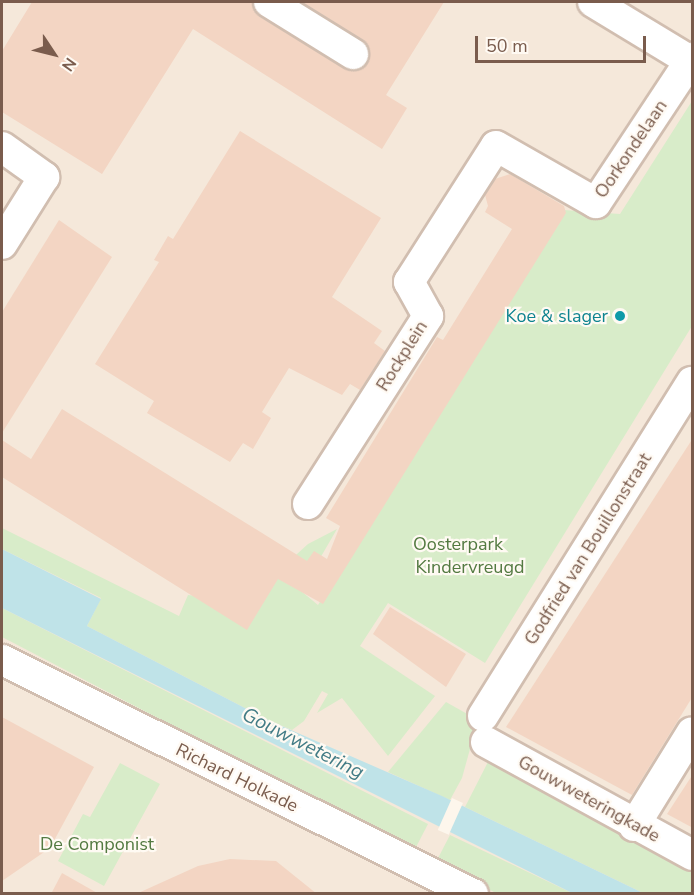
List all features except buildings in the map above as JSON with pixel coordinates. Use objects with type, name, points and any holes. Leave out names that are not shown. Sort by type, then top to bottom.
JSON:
[{"type":"street","points":[[269,2],[353,54]]},
{"type":"street","points":[[593,2],[692,61]]},
{"type":"street","name":"Oorkondelaan","points":[[496,146],[596,204],[692,61]]},
{"type":"street","name":"Rockplein","points":[[308,504],[428,316],[409,282],[496,146]]},
{"type":"street","points":[[2,147],[44,177],[2,244]]},
{"type":"street","name":"Godfried van Bouillonstraat","points":[[485,729],[693,382]]},
{"type":"street","name":"Richard Holkade","points":[[2,660],[473,894]]},
{"type":"street","name":"Gouwweteringkade","points":[[485,729],[634,826],[693,855]]},
{"type":"street","points":[[634,826],[693,732]]},
{"type":"shaded area","points":[[2,2],[692,2],[692,893],[2,893]]},
{"type":"green space","name":"Oosterpark","points":[[692,101],[692,326],[485,663],[388,603],[360,646],[435,696],[388,756],[342,698],[317,713],[328,694],[322,691],[304,721],[292,730],[268,720],[87,626],[101,598],[2,549],[2,528],[179,616],[188,595],[197,596],[275,574],[308,544],[337,529],[301,591],[318,605],[564,210],[620,214]]},
{"type":"green space","points":[[2,608],[428,824],[414,851],[2,637]]},
{"type":"green space","points":[[446,702],[478,720],[462,778],[450,800],[388,772]]},
{"type":"green space","points":[[489,760],[692,870],[692,893],[643,893],[465,807]]},
{"type":"green space","name":"De Componist","points":[[120,763],[160,784],[104,886],[58,861],[83,814],[90,817]]},
{"type":"green space","points":[[450,835],[572,893],[496,893],[436,862]]},
{"type":"water","name":"Gouwwetering","points":[[2,549],[101,599],[87,626],[268,720],[442,796],[643,893],[572,893],[2,608]]},
{"type":"pier","points":[[452,798],[463,803],[449,835],[438,830]]},
{"type":"place","name":"Koe & slager","points":[[620,316]]},
{"type":"park label","name":"Kindervreugd","points":[[470,567]]}]
